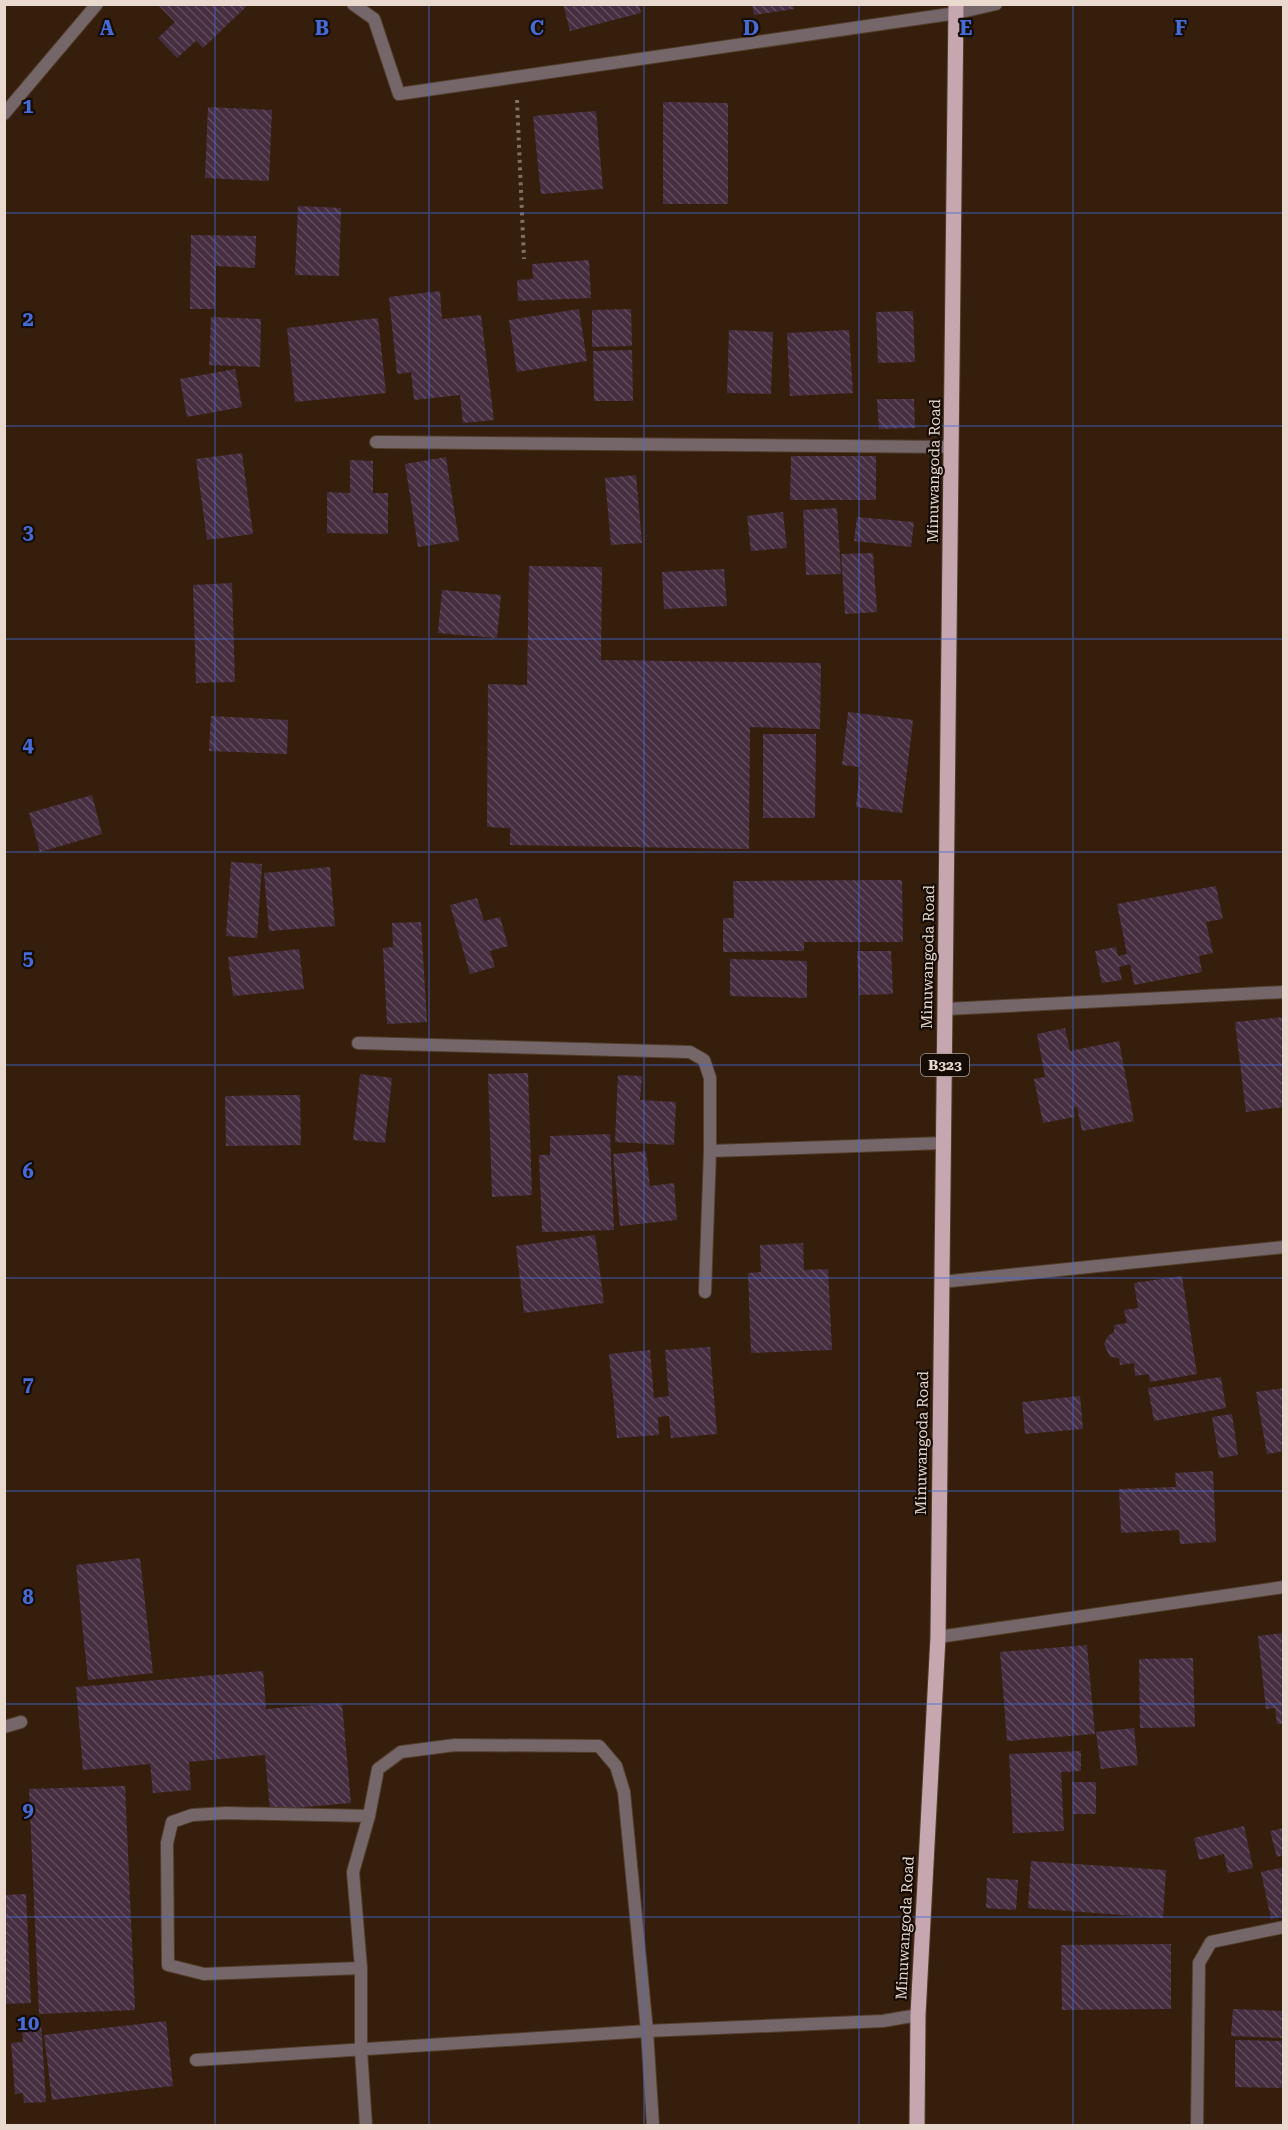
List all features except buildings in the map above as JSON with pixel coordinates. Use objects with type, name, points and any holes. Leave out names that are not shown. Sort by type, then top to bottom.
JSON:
[{"type":"main road","name":"Minuwangoda Road","points":[[917,2126],[918,2015],[938,1637],[957,9]]},
{"type":"street","points":[[4,114],[97,4]]},
{"type":"street","points":[[354,4],[374,19],[399,94],[996,4]]},
{"type":"street","points":[[376,442],[952,447]]},
{"type":"street","points":[[946,1009],[1284,992]]},
{"type":"street","points":[[358,1043],[690,1052],[704,1060],[710,1078],[705,1292]]},
{"type":"street","points":[[710,1151],[944,1143]]},
{"type":"street","points":[[941,1282],[1284,1247]]},
{"type":"street","points":[[938,1637],[1284,1587]]},
{"type":"street","points":[[4,1726],[21,1722]]},
{"type":"street","points":[[366,2126],[361,2050],[361,1968],[353,1872],[369,1816],[378,1769],[401,1752],[455,1745],[598,1746],[616,1766],[624,1792],[647,2031],[653,2126]]},
{"type":"street","points":[[361,1968],[204,1974],[168,1965],[167,1843],[172,1822],[192,1815],[226,1813],[369,1816]]},
{"type":"street","points":[[1197,2126],[1199,1963],[1211,1942],[1284,1927]]},
{"type":"street","points":[[196,2060],[647,2031],[883,2021],[918,2015]]},
{"type":"path","points":[[515,77],[524,259]]}]
